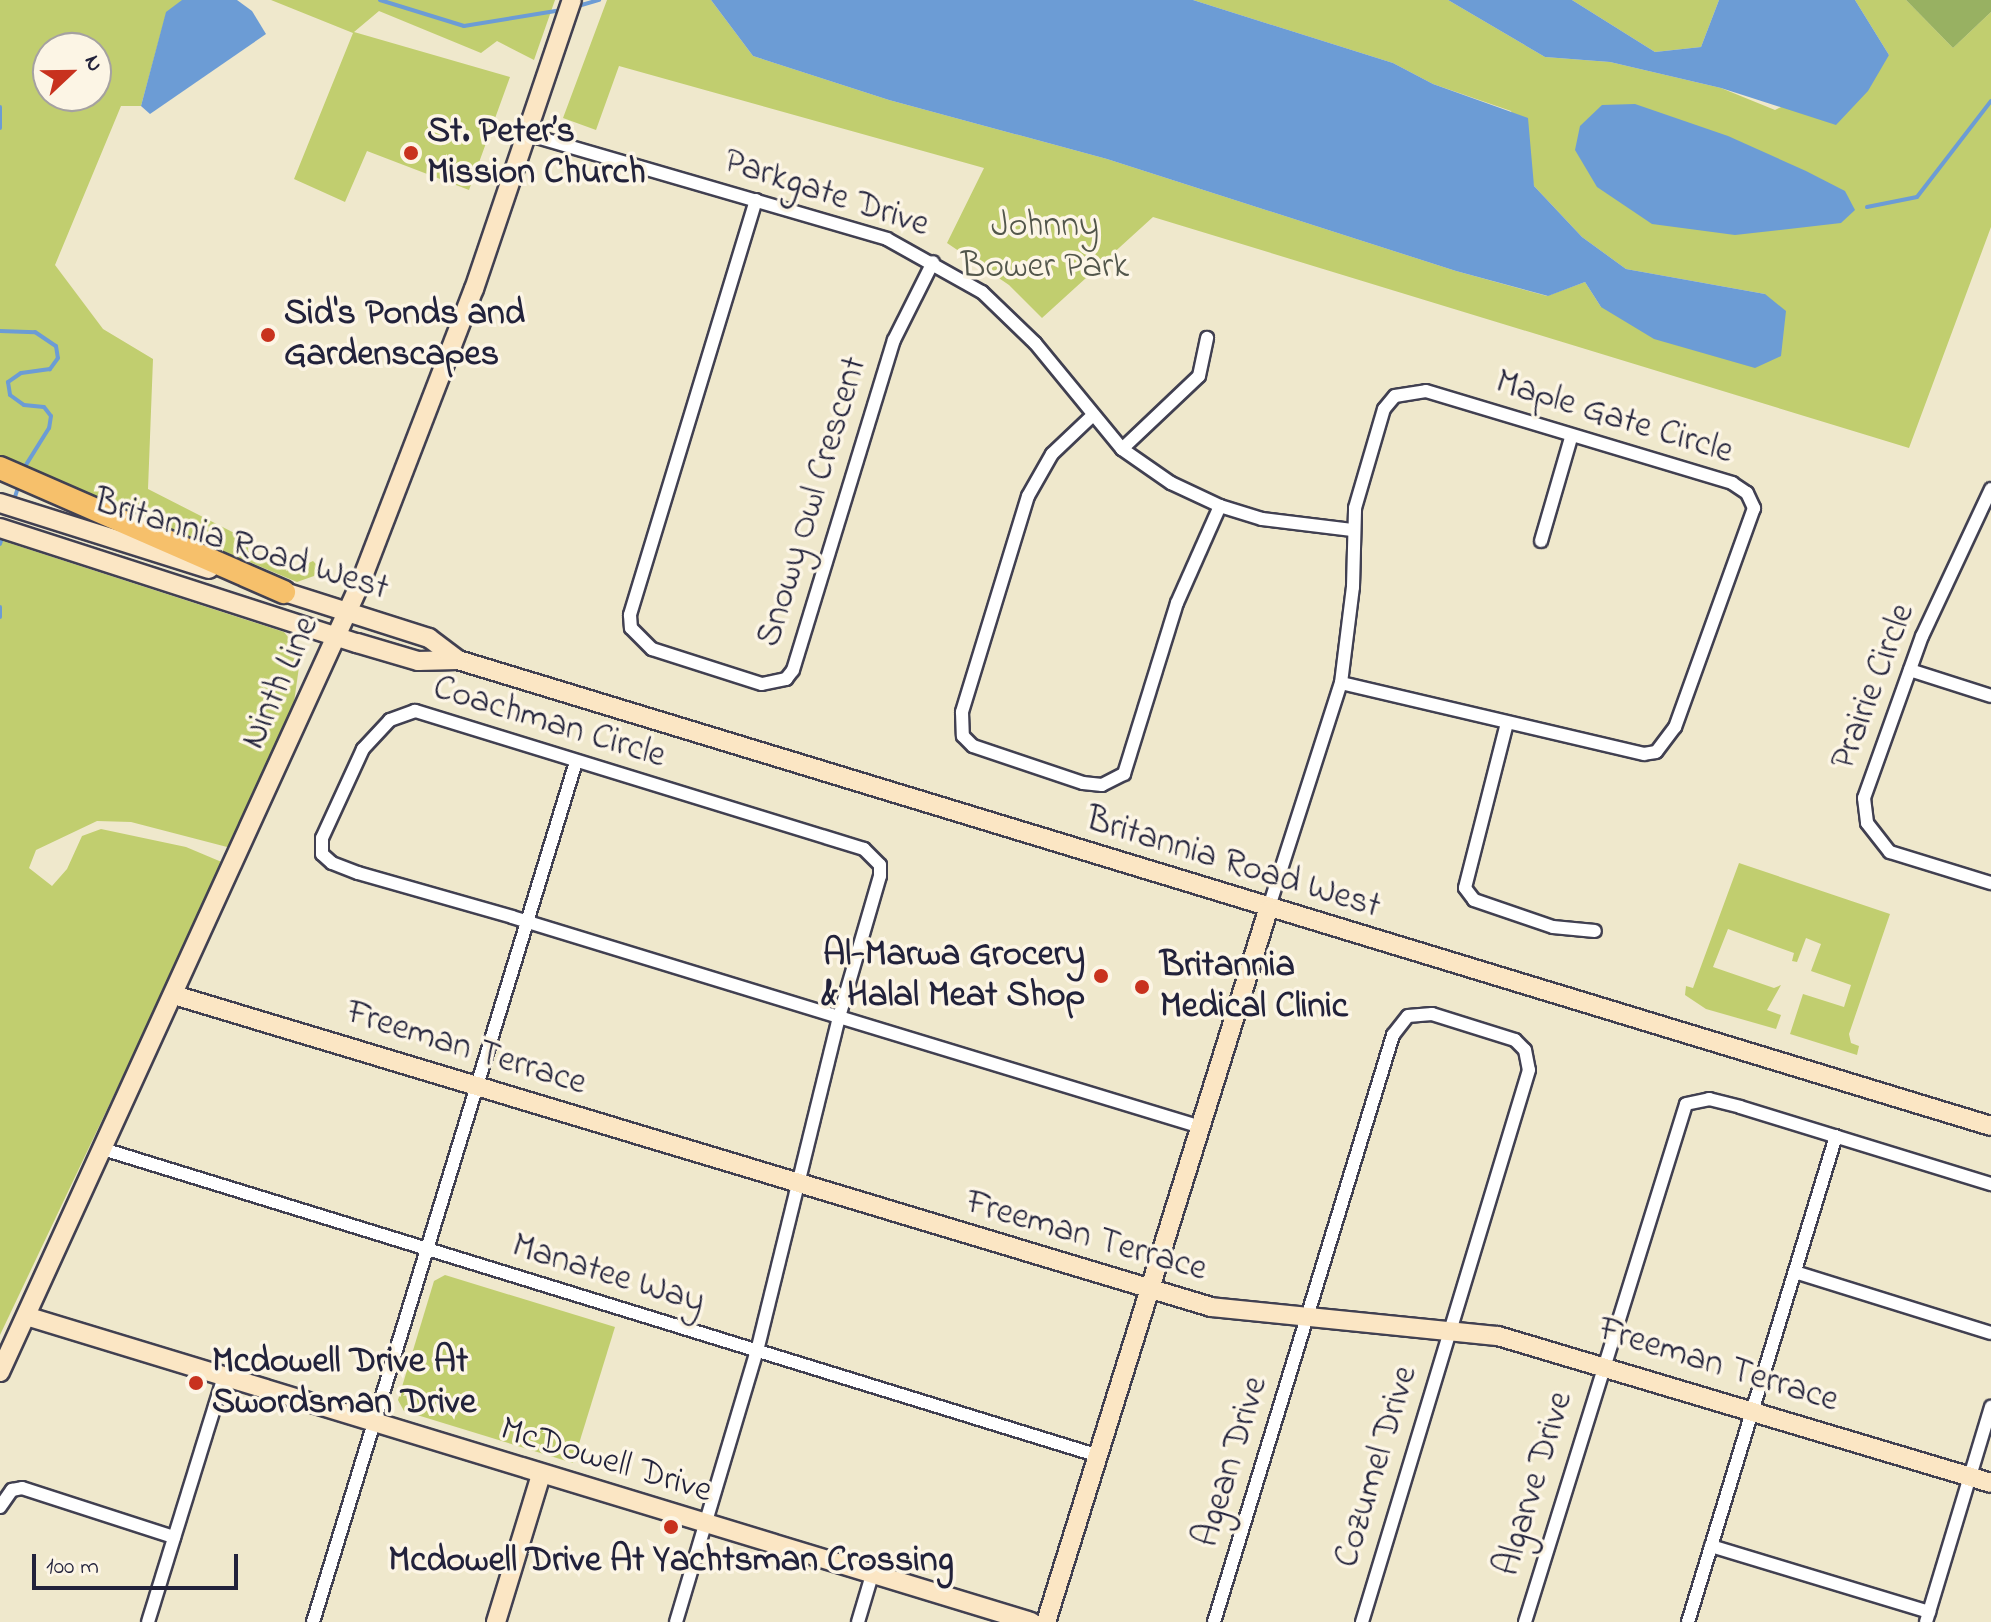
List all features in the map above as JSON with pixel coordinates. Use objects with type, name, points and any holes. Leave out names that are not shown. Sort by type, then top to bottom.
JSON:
[{"type":"highway","points":[[0,468],[284,592]]},
{"type":"main road","name":"Ninth Line","points":[[0,1372],[347,613],[474,289],[572,0]]},
{"type":"main road","name":"Britannia Road West","points":[[0,503],[429,638],[458,660]]},
{"type":"main road","name":"Britannia Road West","points":[[0,528],[418,661],[458,660],[1268,910],[1991,1126]]},
{"type":"main road","points":[[1046,1622],[1197,1126],[1268,910]]},
{"type":"main road","name":"Freeman Terrace","points":[[174,995],[1147,1289],[1233,1312],[1498,1336],[1603,1364],[1991,1483]]},
{"type":"main road","name":"McDowell Drive","points":[[26,1316],[1031,1622]]},
{"type":"main road","points":[[496,1622],[541,1475]]},
{"type":"street","name":"Parkgate Drive","points":[[526,134],[887,239],[933,262],[1009,315],[1122,449],[1171,483],[1220,506],[1305,526],[1352,530]]},
{"type":"street","name":"Snowy Owl Crescent","points":[[756,200],[630,615],[631,628],[652,649],[762,684],[786,679],[793,670],[894,340],[933,262]]},
{"type":"street","points":[[1122,449],[1199,376],[1207,338]]},
{"type":"street","name":"Maple Gate Circle","points":[[1268,910],[1341,683],[1353,587],[1352,530],[1384,409],[1395,396],[1426,391],[1571,438],[1732,483],[1747,493],[1754,519],[1666,743],[1644,754],[1341,683]]},
{"type":"street","points":[[1092,416],[1052,454],[1028,496],[962,712],[963,736],[973,746],[1083,783],[1102,785],[1124,774],[1177,603],[1220,506]]},
{"type":"street","points":[[1541,541],[1571,438]]},
{"type":"street","name":"Prairie Circle","points":[[1991,489],[1910,670],[1864,798],[1867,823],[1890,852],[1991,883]]},
{"type":"street","points":[[1977,519],[1991,523]]},
{"type":"street","points":[[1910,670],[1991,696]]},
{"type":"street","name":"Coachman Circle","points":[[839,1017],[880,876],[874,855],[415,711],[401,713],[363,749],[322,838],[322,854],[332,863],[1197,1126]]},
{"type":"street","points":[[1507,723],[1465,888],[1474,900],[1553,927],[1595,931]]},
{"type":"street","points":[[313,1622],[429,1251],[576,762]]},
{"type":"street","name":"Agean Drive","points":[[1214,1622],[1393,1035],[1408,1016],[1432,1014],[1515,1040],[1529,1059],[1450,1330]]},
{"type":"street","points":[[676,1622],[757,1351],[839,1017]]},
{"type":"street","name":"Algarve Drive","points":[[1525,1622],[1686,1104],[1709,1099],[1836,1136]]},
{"type":"street","points":[[1688,1622],[1836,1136],[1991,1184]]},
{"type":"street","name":"Manatee Way","points":[[103,1149],[1096,1455]]},
{"type":"street","points":[[1795,1272],[1991,1333]]},
{"type":"street","name":"Cozumel Drive","points":[[1362,1622],[1450,1330]]},
{"type":"street","points":[[148,1622],[224,1377]]},
{"type":"street","points":[[1711,1546],[1928,1617],[1991,1407]]},
{"type":"street","points":[[0,1507],[12,1490],[22,1488],[174,1537]]},
{"type":"street","points":[[858,1622],[872,1575]]},
{"type":"green space","points":[[0,0],[183,0],[166,14],[141,106],[121,106],[55,265],[103,329],[153,359],[148,489],[248,540],[248,551],[296,569],[313,561],[318,566],[314,576],[297,582],[0,457]]},
{"type":"green space","points":[[271,0],[555,0],[534,60],[497,41],[481,53],[379,11],[354,32],[510,77],[469,190],[367,151],[345,202],[294,179],[353,33]]},
{"type":"green space","name":"Johnny Bower Park","points":[[607,0],[711,0],[753,56],[889,100],[1107,159],[1456,271],[1547,296],[1585,282],[1601,307],[1765,294],[1626,269],[1582,237],[1534,186],[1511,111],[1433,84],[1393,63],[1193,0],[1448,0],[1545,57],[1610,62],[1721,88],[1775,110],[1889,55],[1855,0],[1906,0],[1953,48],[1991,12],[1991,227],[1909,448],[1153,217],[1042,318],[1009,285],[947,243],[984,168],[619,66],[596,130],[563,118]]},
{"type":"green space","points":[[1572,0],[1719,0],[1701,47],[1655,52]]},
{"type":"green space","points":[[1906,0],[1991,0],[1991,12],[1953,48]]},
{"type":"green space","points":[[0,540],[284,632],[301,653],[294,702],[231,848],[131,822],[97,821],[36,850],[29,868],[52,886],[67,869],[82,836],[101,829],[186,847],[224,863],[0,1335]]},
{"type":"green space","points":[[1739,863],[1890,914],[1849,1034],[1851,1043],[1859,1046],[1857,1055],[1790,1034],[1803,994],[1844,1007],[1851,985],[1811,971],[1821,944],[1806,938],[1797,962],[1792,961],[1794,953],[1728,929],[1713,967],[1774,988],[1781,985],[1767,1010],[1781,1015],[1776,1029],[1706,1009],[1685,995],[1686,986],[1693,988]]},
{"type":"green space","points":[[445,1275],[615,1327],[573,1463],[404,1411],[398,1400],[434,1281]]},
{"type":"water","points":[[182,0],[237,0],[252,11],[266,34],[150,114],[141,106],[166,12]]},
{"type":"water","points":[[711,0],[1193,0],[1393,63],[1433,84],[1528,118],[1534,186],[1582,237],[1626,269],[1765,294],[1786,311],[1781,356],[1755,368],[1654,339],[1601,307],[1585,282],[1548,296],[1456,271],[1107,159],[889,100],[753,56]]},
{"type":"water","points":[[1448,0],[1572,0],[1655,52],[1701,47],[1719,0],[1855,0],[1889,55],[1868,91],[1836,125],[1721,88],[1610,62],[1545,57]]},
{"type":"water","points":[[1635,104],[1728,136],[1806,171],[1845,191],[1855,210],[1841,223],[1735,235],[1652,224],[1597,187],[1575,150],[1580,126],[1602,105]]},
{"type":"waterway","points":[[380,0],[464,26],[562,10]]},
{"type":"waterway","points":[[578,6],[599,0]]},
{"type":"waterway","points":[[1867,207],[1917,197],[1991,101]]},
{"type":"waterway","points":[[0,107],[0,128]]},
{"type":"waterway","points":[[0,331],[35,332],[56,346],[58,358],[50,369],[21,373],[8,382],[10,395],[24,405],[44,407],[51,416],[49,428],[24,468]]},
{"type":"waterway","points":[[13,503],[19,484]]},
{"type":"waterway","points":[[0,544],[3,534]]},
{"type":"waterway","points":[[0,607],[0,617]]},
{"type":"place","name":"St. Peter’s Mission Church","points":[[411,153]]},
{"type":"place","name":"Sid's Ponds and Gardenscapes","points":[[268,335]]},
{"type":"place","name":"Al-Marwa Grocery & Halal Meat Shop","points":[[1101,976]]},
{"type":"place","name":"Britannia Medical Clinic","points":[[1142,987]]},
{"type":"place","name":"Mcdowell Drive At Swordsman Drive","points":[[196,1383]]},
{"type":"place","name":"Mcdowell Drive At Yachtsman Crossing","points":[[671,1527]]}]
